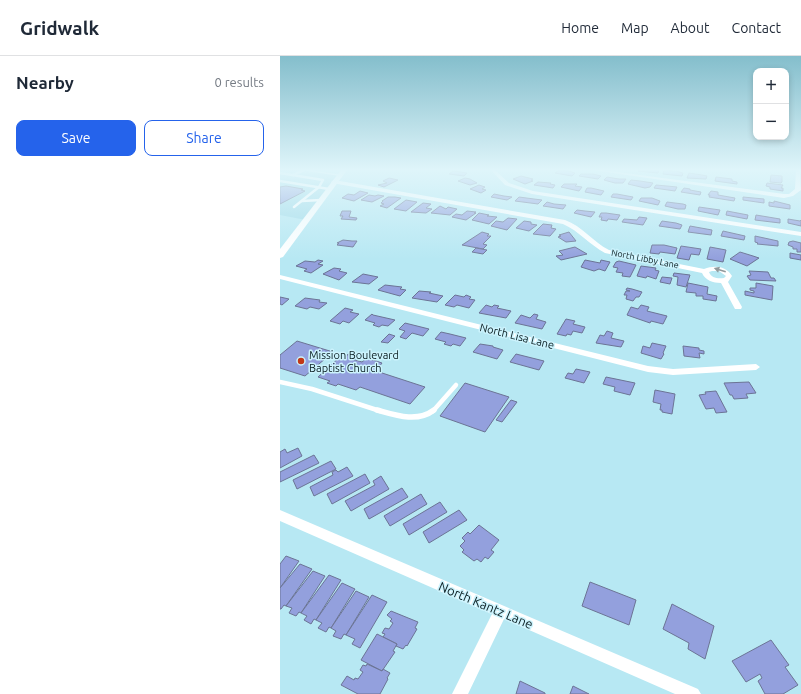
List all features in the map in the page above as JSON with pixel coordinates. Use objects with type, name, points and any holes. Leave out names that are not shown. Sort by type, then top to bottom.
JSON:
[{"type":"main road","points":[[280,255],[321,200]]},
{"type":"street","name":"North Libby Lane","points":[[447,200],[565,222],[577,228],[596,246],[607,252],[706,271],[714,268],[725,271],[729,276],[724,281],[716,281],[709,278],[705,274],[706,271]]},
{"type":"street","points":[[588,200],[801,234]]},
{"type":"street","name":"North Lisa Lane","points":[[280,277],[648,369],[673,372],[756,367]]},
{"type":"street","name":"North Libby Lane","points":[[724,281],[738,307]]},
{"type":"street","name":"North Kantz Lane","points":[[280,515],[500,612],[693,694]]},
{"type":"street","points":[[460,694],[500,612]]},
{"type":"lane","points":[[294,207],[302,201],[321,200]]},
{"type":"lane","points":[[280,382],[312,389],[394,415],[406,417],[423,416],[435,411],[456,385]]},
{"type":"shaded area","points":[[280,200],[321,200],[306,220],[280,215]]},
{"type":"building","points":[[280,200],[288,200],[280,204]]},
{"type":"building","points":[[361,200],[376,200],[372,202]]},
{"type":"building","points":[[399,200],[387,208],[380,206],[384,204],[381,203],[382,201]]},
{"type":"building","points":[[406,200],[417,202],[406,211],[394,209]]},
{"type":"building","points":[[516,200],[542,200],[538,204],[515,201]]},
{"type":"building","points":[[657,200],[660,201],[658,205],[639,201]]},
{"type":"building","points":[[743,200],[764,200],[764,203]]},
{"type":"building","points":[[774,201],[790,205],[790,209],[769,206],[769,202],[774,203]]},
{"type":"building","points":[[547,202],[566,205],[563,209],[543,206]]},
{"type":"building","points":[[667,202],[686,205],[685,209],[665,206]]},
{"type":"building","points":[[423,203],[431,204],[426,208],[432,209],[426,213],[411,212]]},
{"type":"building","points":[[440,206],[446,209],[448,207],[457,209],[450,215],[431,213]]},
{"type":"building","points":[[699,207],[720,210],[718,215],[698,211]]},
{"type":"building","points":[[577,210],[595,212],[591,217],[574,213]]},
{"type":"building","points":[[342,211],[351,211],[349,217],[357,218],[356,220],[341,219],[343,216],[340,216]]},
{"type":"building","points":[[467,211],[476,213],[466,220],[452,217],[456,214],[462,215]]},
{"type":"building","points":[[727,211],[748,215],[747,219],[726,215]]},
{"type":"building","points":[[479,213],[497,217],[489,224],[472,220]]},
{"type":"building","points":[[601,213],[620,215],[617,220],[608,219],[607,221],[601,220],[602,217],[599,217]]},
{"type":"building","points":[[756,215],[780,219],[780,223],[755,220]]},
{"type":"building","points":[[639,217],[647,218],[643,225],[622,222],[624,219],[637,220]]},
{"type":"building","points":[[508,218],[517,219],[507,230],[491,226],[496,221],[503,222]]},
{"type":"building","points":[[788,219],[801,220],[801,226],[788,223]]},
{"type":"building","points":[[524,221],[537,225],[529,231],[516,228]]},
{"type":"building","points":[[662,221],[682,225],[680,229],[659,226]]},
{"type":"building","points":[[543,224],[552,225],[551,228],[556,229],[550,236],[533,234]]},
{"type":"building","points":[[690,226],[712,230],[711,235],[688,232]]},
{"type":"building","points":[[723,231],[745,236],[744,240],[721,236]]},
{"type":"building","points":[[482,232],[489,234],[487,236],[491,236],[483,244],[487,245],[483,249],[462,245]]},
{"type":"building","points":[[569,232],[576,241],[566,242],[558,237],[561,236],[559,235]]},
{"type":"building","points":[[755,236],[778,241],[778,246],[757,244],[758,243],[755,242]]},
{"type":"building","points":[[343,240],[357,241],[353,247],[337,245],[339,243],[337,243]]},
{"type":"building","points":[[793,241],[801,243],[801,252],[797,252],[797,249],[793,249],[793,247],[788,245],[789,242]]},
{"type":"building","points":[[652,245],[664,245],[677,248],[675,254],[660,252],[659,254],[650,253]]},
{"type":"building","points":[[681,246],[701,249],[699,255],[691,254],[689,260],[677,258]]},
{"type":"building","points":[[575,247],[587,254],[561,260],[556,256],[563,255],[559,251]]},
{"type":"building","points":[[710,247],[726,250],[723,262],[707,259]]},
{"type":"building","points":[[476,248],[487,250],[483,254],[472,252]]},
{"type":"building","points":[[740,252],[759,258],[747,266],[730,259]]},
{"type":"building","points":[[790,253],[801,255],[801,260],[790,258]]},
{"type":"building","points":[[318,260],[323,261],[318,264],[323,265],[311,273],[304,271],[307,269],[296,266],[305,261],[315,262]]},
{"type":"building","points":[[585,260],[600,263],[601,260],[610,262],[605,271],[599,269],[594,271],[581,267]]},
{"type":"building","points":[[619,261],[636,265],[630,277],[622,276],[623,273],[616,272],[618,268],[613,267],[616,262]]},
{"type":"building","points":[[641,266],[656,268],[655,270],[659,271],[656,279],[647,276],[646,278],[637,276]]},
{"type":"building","points":[[334,268],[341,269],[339,271],[347,273],[339,280],[323,274]]},
{"type":"building","points":[[749,271],[768,272],[771,278],[774,278],[776,281],[750,280],[747,276],[751,275]]},
{"type":"building","points":[[674,273],[690,275],[686,287],[677,285],[678,277],[673,276]]},
{"type":"building","points":[[363,274],[378,277],[369,284],[352,282]]},
{"type":"building","points":[[662,277],[672,278],[670,284],[660,282]]},
{"type":"building","points":[[688,283],[708,287],[707,294],[717,296],[716,301],[703,299],[703,296],[696,296],[696,293],[686,292]]},
{"type":"building","points":[[756,283],[773,286],[772,300],[745,295],[745,291],[754,293],[754,291],[750,290],[750,288],[756,288]]},
{"type":"building","points":[[385,285],[402,287],[400,289],[406,290],[400,296],[378,290]]},
{"type":"building","points":[[627,288],[642,292],[639,297],[636,297],[633,301],[626,299],[627,295],[624,295],[626,291],[630,291],[626,290]]},
{"type":"building","points":[[419,291],[431,292],[429,293],[443,296],[437,302],[412,298]]},
{"type":"building","points":[[455,295],[464,297],[466,295],[471,297],[469,299],[475,300],[469,308],[457,305],[454,307],[445,305]]},
{"type":"building","points":[[280,297],[289,299],[282,305],[280,304]]},
{"type":"building","points":[[305,298],[320,300],[319,302],[327,303],[319,309],[310,307],[307,309],[295,306]]},
{"type":"building","points":[[486,305],[492,307],[494,305],[499,306],[497,308],[511,311],[506,318],[479,313]]},
{"type":"building","points":[[641,305],[649,307],[647,311],[667,316],[663,324],[651,321],[650,323],[627,315],[631,307],[638,309]]},
{"type":"building","points":[[345,308],[353,310],[350,312],[359,314],[349,323],[343,321],[340,324],[330,321]]},
{"type":"building","points":[[372,314],[395,320],[388,326],[382,325],[379,327],[373,325],[375,323],[365,320]]},
{"type":"building","points":[[534,314],[538,315],[536,319],[546,322],[542,329],[515,323],[521,315],[530,318]]},
{"type":"building","points":[[566,319],[575,321],[573,324],[585,327],[582,333],[573,331],[571,335],[567,334],[566,336],[557,334]]},
{"type":"building","points":[[405,323],[429,329],[423,336],[412,333],[406,339],[400,337],[405,331],[399,329]]},
{"type":"building","points":[[607,331],[613,333],[611,338],[624,341],[621,347],[596,343],[600,335],[604,336]]},
{"type":"building","points":[[441,332],[466,338],[460,346],[453,344],[451,346],[444,344],[446,342],[435,339]]},
{"type":"building","points":[[389,334],[395,336],[388,343],[381,342]]},
{"type":"building","name":"Mission Boulevard Baptist Church","points":[[297,341],[333,352],[305,376],[280,368],[280,355]]},
{"type":"building","points":[[652,343],[666,346],[661,359],[641,353],[643,346],[650,348]]},
{"type":"building","points":[[480,344],[493,346],[503,350],[497,359],[473,352]]},
{"type":"building","points":[[683,346],[699,348],[699,350],[704,351],[704,354],[699,353],[700,358],[684,356]]},
{"type":"building","points":[[348,354],[355,356],[352,359],[362,362],[367,358],[382,363],[376,371],[425,387],[410,404],[360,387],[356,390],[338,384],[336,386],[327,383],[330,381],[318,377],[342,355],[346,357]]},
{"type":"building","points":[[516,354],[544,361],[539,370],[510,362]]},
{"type":"building","points":[[576,369],[590,372],[584,383],[565,378],[568,373],[573,374]]},
{"type":"building","points":[[606,377],[635,383],[630,395],[614,391],[615,387],[603,384]]},
{"type":"building","points":[[749,382],[756,393],[746,394],[748,398],[734,399],[732,395],[730,395],[724,383]]},
{"type":"building","points":[[465,383],[509,397],[485,432],[440,416]]},
{"type":"building","points":[[655,390],[675,394],[672,414],[662,412],[662,410],[660,410],[661,404],[653,402]]},
{"type":"building","points":[[716,391],[727,412],[716,413],[714,408],[706,409],[699,395],[706,394],[705,392]]},
{"type":"building","points":[[511,400],[517,402],[502,422],[496,420]]},
{"type":"building","points":[[298,448],[302,456],[280,468],[280,452],[285,449],[287,453]]},
{"type":"building","points":[[314,455],[319,463],[280,482],[280,472]]},
{"type":"building","points":[[331,461],[336,469],[297,489],[293,480]]},
{"type":"building","points":[[347,467],[353,476],[314,496],[310,487],[333,475],[332,472],[336,470],[338,472]]},
{"type":"building","points":[[365,474],[370,483],[332,504],[327,494]]},
{"type":"building","points":[[381,476],[389,489],[351,511],[345,501],[375,485],[373,481]]},
{"type":"building","points":[[402,488],[408,497],[369,519],[364,509]]},
{"type":"building","points":[[421,494],[427,504],[390,526],[384,516]]},
{"type":"building","points":[[440,502],[447,512],[409,535],[403,524]]},
{"type":"building","points":[[459,510],[467,520],[429,543],[423,532]]},
{"type":"building","points":[[479,525],[499,540],[491,550],[494,552],[488,559],[485,557],[481,562],[477,559],[474,561],[462,552],[464,550],[460,546],[465,541],[462,538],[468,532],[470,534]]},
{"type":"building","points":[[286,556],[299,561],[280,588],[280,564]]},
{"type":"building","points":[[300,564],[312,569],[286,606],[284,605],[280,609],[280,588]]},
{"type":"building","points":[[313,571],[325,576],[301,613],[299,612],[296,616],[289,613],[292,608],[286,606]]},
{"type":"building","points":[[329,575],[341,580],[316,620],[314,619],[311,624],[304,620],[307,616],[301,613]]},
{"type":"building","points":[[590,582],[636,600],[629,625],[582,606]]},
{"type":"building","points":[[342,583],[355,589],[331,628],[329,627],[326,632],[318,628],[322,623],[316,620]]},
{"type":"building","points":[[356,591],[369,597],[346,635],[344,634],[341,639],[333,636],[336,631],[331,628]]},
{"type":"building","points":[[372,595],[387,602],[360,648],[352,644],[355,639],[346,635]]},
{"type":"building","points":[[672,604],[714,626],[705,659],[688,649],[689,643],[663,629]]},
{"type":"building","points":[[391,611],[418,622],[415,628],[417,629],[407,646],[406,645],[403,649],[396,646],[397,644],[383,637],[385,634],[382,633],[385,628],[389,629],[393,623],[390,621],[392,619],[387,615]]},
{"type":"building","points":[[377,634],[397,644],[393,651],[395,652],[382,671],[361,660]]},
{"type":"building","points":[[771,640],[789,665],[785,667],[798,685],[783,694],[765,694],[758,681],[762,678],[760,674],[746,682],[732,661]]},
{"type":"building","points":[[367,664],[390,673],[380,694],[358,694],[341,685],[347,676],[354,680],[355,678],[358,679],[363,672],[360,670],[363,665],[366,666]]},
{"type":"building","points":[[520,681],[545,693],[545,694],[516,694]]},
{"type":"building","points":[[573,686],[589,694],[570,694]]},
{"type":"place","name":"Mission Boulevard Baptist Church","points":[[301,361]]}]
